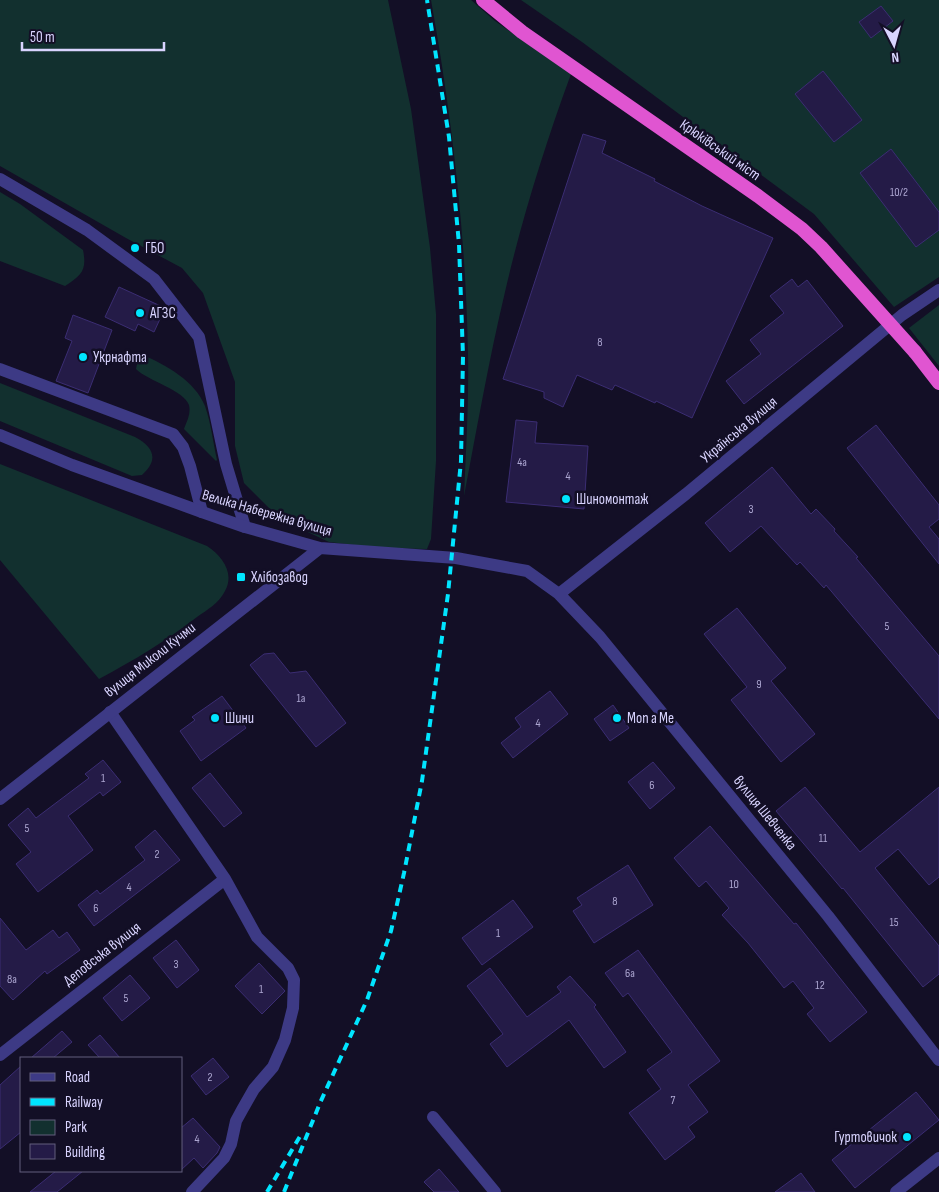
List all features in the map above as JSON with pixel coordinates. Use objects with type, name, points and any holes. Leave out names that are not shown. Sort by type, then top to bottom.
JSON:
[{"type":"highway","name":"Крюківський міст","points":[[483,0],[522,32],[758,196],[802,230],[821,247],[915,352],[939,384]]},
{"type":"street","points":[[0,179],[87,230],[154,279],[199,336],[226,464],[245,527]]},
{"type":"street","name":"Українська вулиця","points":[[559,594],[686,494],[902,315],[939,290]]},
{"type":"street","points":[[0,369],[173,434],[183,446],[202,512]]},
{"type":"street","name":"Велика Набережна вулиця","points":[[0,436],[72,465],[245,527],[320,548],[456,558],[527,571],[559,594]]},
{"type":"street","name":"вулиця Миколи Кучми","points":[[0,799],[320,548]]},
{"type":"street","name":"вулиця Шевченка","points":[[559,594],[600,637],[810,893],[939,1060]]},
{"type":"street","points":[[110,712],[225,879],[257,937],[288,968],[294,980],[293,1008],[285,1040],[273,1067],[254,1089],[236,1121],[231,1144],[224,1158],[192,1192]]},
{"type":"street","name":"Деповська вулиця","points":[[0,1055],[225,879]]},
{"type":"street","points":[[433,1117],[495,1192]]},
{"type":"street","points":[[896,1192],[939,1158]]},
{"type":"green space","points":[[0,0],[388,0],[411,109],[430,248],[436,314],[436,461],[431,539],[427,549],[381,548],[329,542],[280,519],[244,483],[235,446],[235,382],[203,293],[182,268],[0,166]]},
{"type":"green space","points":[[431,0],[471,0],[495,21],[571,74],[535,182],[512,264],[488,368],[464,496],[468,373],[467,310],[457,177]]},
{"type":"green space","points":[[521,0],[939,0],[939,277],[894,307],[814,214],[582,42]]},
{"type":"green space","points":[[0,192],[20,204],[83,250],[84,267],[76,279],[65,286],[0,261]]},
{"type":"green space","points":[[939,305],[939,366],[909,328]]},
{"type":"green space","points":[[143,355],[179,375],[200,397],[209,419],[216,461],[184,429],[189,411],[189,405],[186,400],[173,390],[136,369],[138,359]]},
{"type":"green space","points":[[0,383],[135,437],[150,449],[152,454],[151,464],[142,475],[132,476],[0,421]]},
{"type":"green space","points":[[0,464],[207,546],[218,555],[228,571],[229,578],[225,591],[212,606],[173,635],[99,679],[0,560]]},
{"type":"building","points":[[881,6],[893,21],[871,38],[859,22]]},
{"type":"building","points":[[823,71],[862,120],[834,142],[795,94]]},
{"type":"building","points":[[583,134],[606,141],[602,153],[655,179],[654,181],[702,206],[773,238],[692,418],[615,385],[612,390],[577,375],[563,407],[544,398],[544,392],[503,379]]},
{"type":"building","points":[[891,149],[939,212],[939,230],[916,247],[860,173]]},
{"type":"building","points":[[792,279],[798,287],[807,280],[843,326],[744,404],[726,381],[761,354],[750,340],[784,313],[770,296]]},
{"type":"building","name":"АГЗС","points":[[119,287],[165,308],[154,332],[138,324],[135,331],[105,317]]},
{"type":"building","points":[[73,315],[112,330],[88,393],[56,381],[72,341],[65,338]]},
{"type":"building","points":[[516,420],[537,422],[535,443],[588,446],[584,509],[506,502]]},
{"type":"building","points":[[876,425],[939,505],[939,519],[929,527],[939,539],[939,564],[847,448]]},
{"type":"building","points":[[772,467],[811,514],[816,509],[835,529],[834,531],[858,557],[856,558],[939,656],[939,719],[826,585],[824,588],[800,562],[797,565],[761,526],[730,552],[705,523]]},
{"type":"building","points":[[737,608],[786,668],[771,681],[815,734],[781,762],[731,700],[747,687],[704,634]]},
{"type":"building","points":[[274,653],[290,673],[306,671],[346,723],[316,747],[250,665],[264,654]]},
{"type":"building","points":[[550,691],[568,714],[513,758],[501,743],[521,727],[515,718]]},
{"type":"building","points":[[222,696],[246,728],[201,761],[180,731],[195,720],[192,717]]},
{"type":"building","points":[[613,705],[629,728],[610,741],[594,719]]},
{"type":"building","points":[[103,760],[121,782],[103,796],[100,792],[68,816],[93,850],[38,892],[16,864],[31,852],[8,825],[28,808],[36,818],[89,778],[85,774]]},
{"type":"building","points":[[653,762],[675,788],[650,809],[628,782]]},
{"type":"building","points":[[210,773],[242,813],[224,827],[192,788]]},
{"type":"building","points":[[805,787],[860,852],[939,787],[939,877],[929,885],[898,849],[875,868],[939,946],[939,974],[923,987],[843,888],[776,811]]},
{"type":"building","points":[[710,826],[794,924],[796,923],[867,1012],[830,1042],[807,1014],[814,1008],[793,981],[784,988],[748,943],[722,915],[729,908],[706,881],[699,887],[674,858]]},
{"type":"building","points":[[155,830],[180,860],[94,926],[78,905],[97,890],[100,894],[145,860],[135,847]]},
{"type":"building","points":[[628,865],[653,905],[594,943],[573,911],[582,905],[577,898]]},
{"type":"building","points":[[513,900],[533,927],[482,965],[462,938]]},
{"type":"building","points":[[0,918],[26,950],[53,930],[59,938],[67,932],[80,950],[47,974],[45,971],[13,1000],[0,986]]},
{"type":"building","points":[[176,940],[199,970],[177,988],[153,958]]},
{"type":"building","points":[[638,950],[720,1061],[688,1085],[708,1112],[688,1127],[695,1137],[665,1160],[629,1113],[661,1089],[647,1070],[672,1052],[628,993],[623,997],[605,973]]},
{"type":"building","points":[[259,963],[285,991],[262,1014],[235,986]]},
{"type":"building","points":[[490,968],[527,1017],[561,992],[557,987],[570,976],[596,1005],[594,1007],[626,1052],[604,1068],[569,1020],[507,1067],[490,1044],[503,1034],[467,986]]},
{"type":"building","points":[[130,975],[150,998],[122,1021],[103,998]]},
{"type":"building","points":[[62,1031],[72,1042],[54,1057],[32,1057]]},
{"type":"building","points":[[100,1035],[119,1057],[99,1057],[88,1045]]},
{"type":"building","points":[[213,1058],[229,1077],[206,1095],[191,1076]]},
{"type":"building","points":[[20,1067],[20,1133],[0,1149],[0,1085]]},
{"type":"building","points":[[916,1092],[939,1120],[855,1188],[832,1160]]},
{"type":"building","points":[[193,1118],[220,1147],[203,1168],[194,1158],[182,1169],[182,1127]]},
{"type":"building","points":[[439,1169],[459,1192],[434,1192],[424,1182]]},
{"type":"building","points":[[55,1172],[82,1172],[57,1192],[30,1192]]},
{"type":"building","points":[[801,1173],[815,1192],[775,1192]]},
{"type":"railway","points":[[284,1192],[320,1103],[367,1000],[391,931],[422,781],[448,594],[461,461],[463,356],[459,244],[449,137],[427,0]]},
{"type":"railway","points":[[267,1192],[302,1133]]},
{"type":"place","name":"ГБО","points":[[135,248]]},
{"type":"place","name":"АГЗС","points":[[140,313]]},
{"type":"place","name":"Укрнафта","points":[[83,357]]},
{"type":"place","name":"Шиномонтаж","points":[[566,499]]},
{"type":"place","name":"Хлібозавод","points":[[241,577]]},
{"type":"place","name":"Шини","points":[[215,718]]},
{"type":"place","name":"Mon a Me","points":[[617,718]]},
{"type":"place","name":"Гуртовичок","points":[[907,1137]]}]
